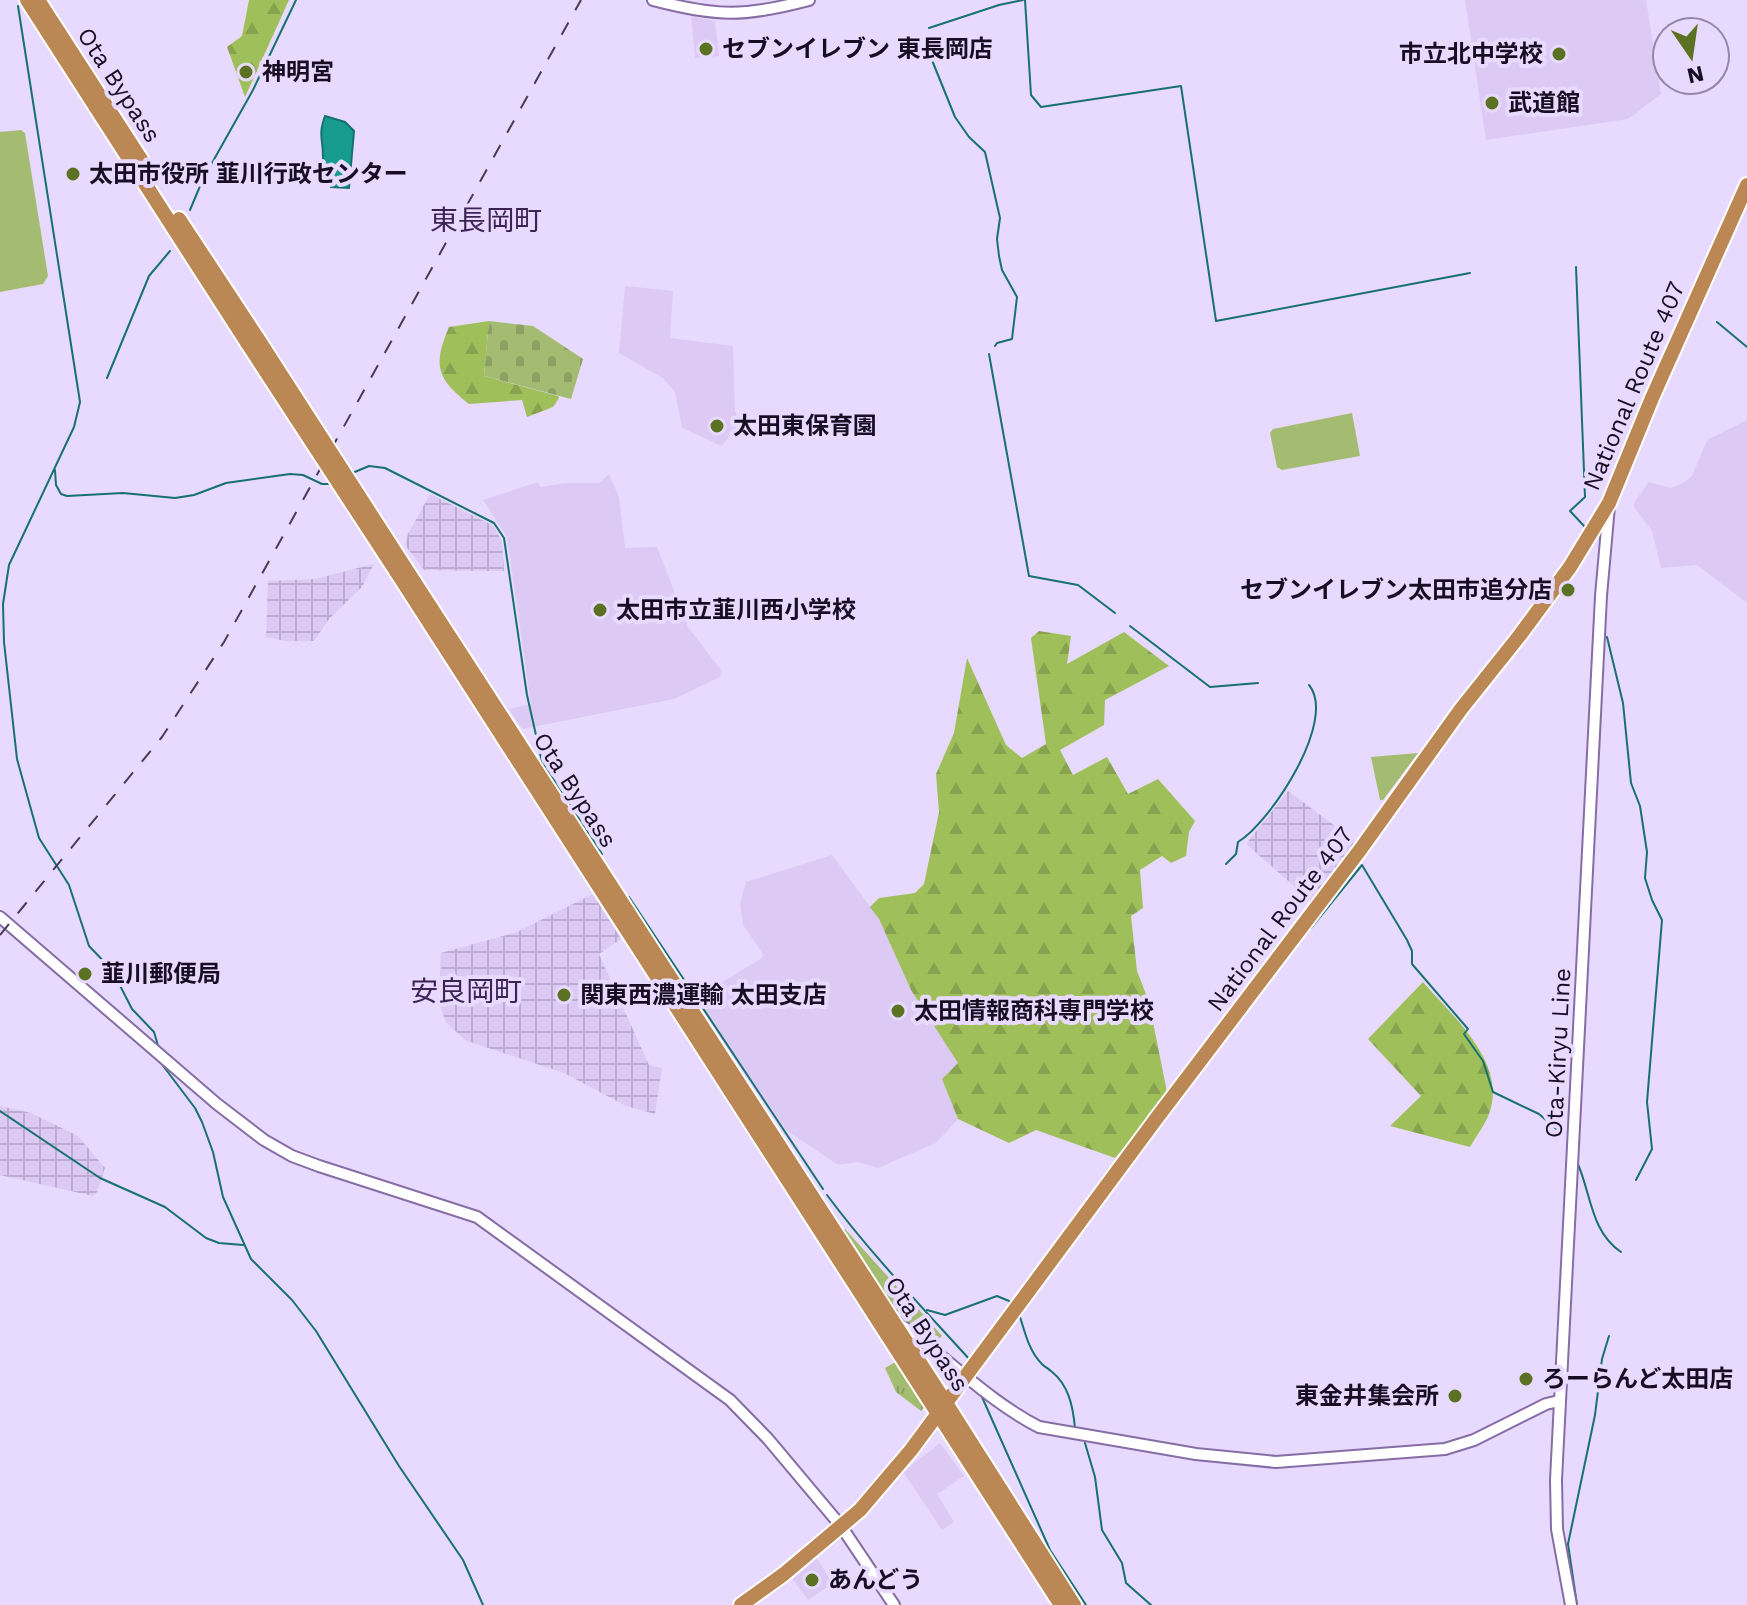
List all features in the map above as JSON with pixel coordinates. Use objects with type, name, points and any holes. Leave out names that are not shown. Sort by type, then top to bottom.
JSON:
[{"type":"highway","name":"Ota Bypass","points":[[27,0],[889,1317],[1061,1605]]},
{"type":"highway","name":"Ota Bypass","points":[[38,0],[253,342]]},
{"type":"highway","name":"National Route 407","points":[[741,1605],[784,1574],[879,1491],[1570,567],[1609,503],[1747,185]]},
{"type":"highway","name":"Ota Bypass","points":[[400,568],[942,1409],[1074,1605]]},
{"type":"street","points":[[653,0],[720,14],[758,13],[809,0]]},
{"type":"street","name":"Ota-Kiryu Line","points":[[1571,1605],[1557,1529],[1559,1401],[1601,596],[1609,503]]},
{"type":"street","points":[[0,917],[217,1104],[264,1140],[292,1156],[477,1217],[730,1400],[768,1439],[841,1526],[894,1605]]},
{"type":"street","points":[[889,1317],[1001,1404],[1039,1427],[1196,1454],[1276,1462],[1445,1449],[1474,1440],[1546,1404],[1559,1401]]},
{"type":"shaded area","points":[[1465,0],[1646,0],[1651,31],[1651,96],[1658,96],[1628,119],[1486,140]]},
{"type":"shaded area","points":[[691,16],[715,21],[719,56],[695,58]]},
{"type":"shaded area","points":[[325,116],[345,122],[354,131],[349,188],[331,187],[329,178],[324,178],[321,132]]},
{"type":"shaded area","points":[[625,286],[673,291],[670,338],[733,346],[735,411],[741,422],[722,446],[682,428],[675,392],[663,378],[619,353]]},
{"type":"shaded area","points":[[1747,420],[1747,603],[1697,565],[1661,568],[1652,531],[1634,507],[1649,482],[1671,488],[1685,482],[1692,476],[1707,440]]},
{"type":"shaded area","name":"太田市立韮川西小学校","points":[[609,474],[619,497],[625,548],[657,547],[688,627],[721,670],[720,677],[674,699],[522,729],[509,709],[531,704],[507,537],[483,500],[538,482],[540,487],[599,483]]},
{"type":"shaded area","points":[[430,494],[494,526],[502,542],[504,571],[424,570],[405,545]]},
{"type":"shaded area","points":[[374,564],[362,587],[329,619],[314,641],[285,641],[266,637],[268,581],[315,579]]},
{"type":"shaded area","points":[[1288,791],[1358,843],[1311,901],[1246,844]]},
{"type":"shaded area","points":[[832,855],[879,919],[911,990],[959,1063],[942,1079],[958,1119],[936,1143],[878,1168],[858,1162],[838,1165],[786,1130],[696,998],[762,958],[763,954],[743,925],[740,904],[746,882]]},
{"type":"shaded area","points":[[593,894],[621,939],[599,954],[649,1065],[662,1068],[655,1114],[626,1106],[564,1073],[467,1041],[446,1023],[440,1005],[441,953],[517,932]]},
{"type":"shaded area","points":[[0,1106],[31,1113],[78,1136],[105,1168],[97,1192],[93,1196],[0,1175]]},
{"type":"shaded area","points":[[940,1443],[964,1476],[937,1494],[954,1522],[942,1530],[903,1472]]},
{"type":"shaded area","name":"あんどう","points":[[815,1556],[833,1583],[808,1600],[791,1577]]},
{"type":"green space","name":"神明宮","points":[[249,0],[289,0],[245,97],[227,47],[242,36]]},
{"type":"green space","points":[[21,130],[25,133],[48,276],[43,284],[0,292],[0,132]]},
{"type":"green space","points":[[489,321],[484,376],[558,396],[553,407],[527,417],[522,400],[469,404],[444,378],[440,361],[449,327]]},
{"type":"green space","points":[[489,321],[533,326],[583,359],[571,399],[484,376]]},
{"type":"green space","points":[[1352,413],[1360,456],[1282,470],[1277,467],[1270,433],[1273,429]]},
{"type":"green space","points":[[1039,631],[1071,636],[1067,664],[1124,632],[1169,666],[1105,700],[1104,725],[1060,750],[1073,775],[1107,757],[1128,794],[1158,779],[1195,821],[1189,832],[1186,856],[1171,863],[1162,856],[1140,870],[1143,908],[1131,916],[1137,971],[1149,1002],[1167,1092],[1115,1158],[1036,1130],[1009,1143],[958,1119],[942,1079],[958,1063],[911,990],[879,919],[870,907],[879,898],[915,893],[924,884],[939,812],[936,774],[954,733],[967,658],[1006,745],[1022,758],[1046,744],[1031,638]]},
{"type":"green space","points":[[1418,753],[1383,800],[1380,800],[1371,757]]},
{"type":"green space","points":[[1423,982],[1474,1042],[1491,1077],[1493,1095],[1489,1114],[1470,1147],[1390,1126],[1421,1096],[1368,1039]]},
{"type":"green space","points":[[845,1229],[909,1300],[895,1315],[840,1232]]},
{"type":"green space","points":[[914,1304],[942,1336],[932,1345],[898,1318]]},
{"type":"green space","points":[[897,1361],[925,1406],[921,1411],[896,1392],[885,1368]]},
{"type":"waterway","points":[[190,210],[296,0]]},
{"type":"waterway","points":[[929,28],[1023,0]]},
{"type":"waterway","points":[[1025,0],[1031,95],[1041,107],[1181,86],[1216,321],[1470,273]]},
{"type":"waterway","points":[[18,6],[80,402],[74,427],[9,565],[3,604],[4,642],[17,759],[39,838],[69,885],[89,946],[112,970],[132,1009],[154,1032],[159,1049]]},
{"type":"waterway","points":[[923,38],[955,117],[985,152],[1000,218],[997,239],[1002,270],[1017,297],[1012,339],[995,346]]},
{"type":"waterway","points":[[107,378],[149,276],[170,251]]},
{"type":"waterway","points":[[1576,267],[1585,497],[1570,511],[1585,527]]},
{"type":"waterway","points":[[1717,322],[1747,347]]},
{"type":"waterway","points":[[989,354],[1029,576],[1078,585],[1115,613]]},
{"type":"waterway","points":[[350,474],[369,466],[385,468],[494,523],[504,538],[527,695],[542,762],[602,854]]},
{"type":"waterway","points":[[55,470],[56,485],[61,494],[67,496],[123,493],[175,498],[194,495],[226,483],[290,474],[330,484]]},
{"type":"waterway","points":[[1130,626],[1210,687],[1258,683]]},
{"type":"waterway","points":[[1607,637],[1623,703],[1631,783],[1640,806],[1647,852],[1645,878],[1662,920],[1647,1102],[1652,1149],[1636,1180]]},
{"type":"waterway","points":[[1226,864],[1236,854],[1238,842],[1267,814],[1282,793],[1308,745],[1315,722],[1316,701],[1309,685]]},
{"type":"waterway","points":[[1311,928],[1362,865],[1407,940],[1412,951],[1412,964],[1468,1029],[1464,1034],[1483,1061],[1493,1092],[1539,1114],[1561,1133]]},
{"type":"waterway","points":[[629,897],[823,1189]]},
{"type":"waterway","points":[[161,1063],[202,1122],[213,1152],[223,1197],[251,1259],[292,1300],[316,1331],[399,1466],[463,1560],[483,1605]]},
{"type":"waterway","points":[[0,1111],[100,1178],[165,1207],[206,1238],[219,1243],[243,1245]]},
{"type":"waterway","points":[[1577,1162],[1597,1222],[1621,1252]]},
{"type":"waterway","points":[[827,1195],[879,1259],[970,1360]]},
{"type":"waterway","points":[[927,1310],[945,1315],[997,1296],[1009,1301]]},
{"type":"waterway","points":[[1020,1317],[1033,1353],[1066,1390],[1075,1428]]},
{"type":"waterway","points":[[1577,1605],[1568,1544],[1595,1415],[1602,1359],[1609,1336]]},
{"type":"waterway","points":[[982,1397],[1050,1550],[1086,1605]]},
{"type":"waterway","points":[[1085,1443],[1095,1477],[1102,1530],[1122,1563],[1126,1583],[1151,1605]]},
{"type":"railway","points":[[0,935],[162,737],[224,642],[581,0]]},
{"type":"place","name":"セブンイレブン 東長岡店","points":[[706,49]]},
{"type":"place","name":"市立北中学校","points":[[1559,54]]},
{"type":"place","name":"神明宮","points":[[246,72]]},
{"type":"place","name":"武道館","points":[[1492,103]]},
{"type":"place","name":"太田市役所 韮川行政センター","points":[[73,174]]},
{"type":"place","name":"太田東保育園","points":[[717,426]]},
{"type":"place","name":"セブンイレブン太田市追分店","points":[[1568,590]]},
{"type":"place","name":"太田市立韮川西小学校","points":[[600,610]]},
{"type":"place","name":"韮川郵便局","points":[[85,974]]},
{"type":"place","name":"関東西濃運輸 太田支店","points":[[564,995]]},
{"type":"place","name":"太田情報商科専門学校","points":[[898,1011]]},
{"type":"place","name":"ろーらんど太田店","points":[[1526,1379]]},
{"type":"place","name":"東金井集会所","points":[[1455,1396]]},
{"type":"place","name":"あんどう","points":[[812,1580]]},
{"type":"district","name":"東長岡町","points":[[486,220]]},
{"type":"district","name":"安良岡町","points":[[466,991]]}]
